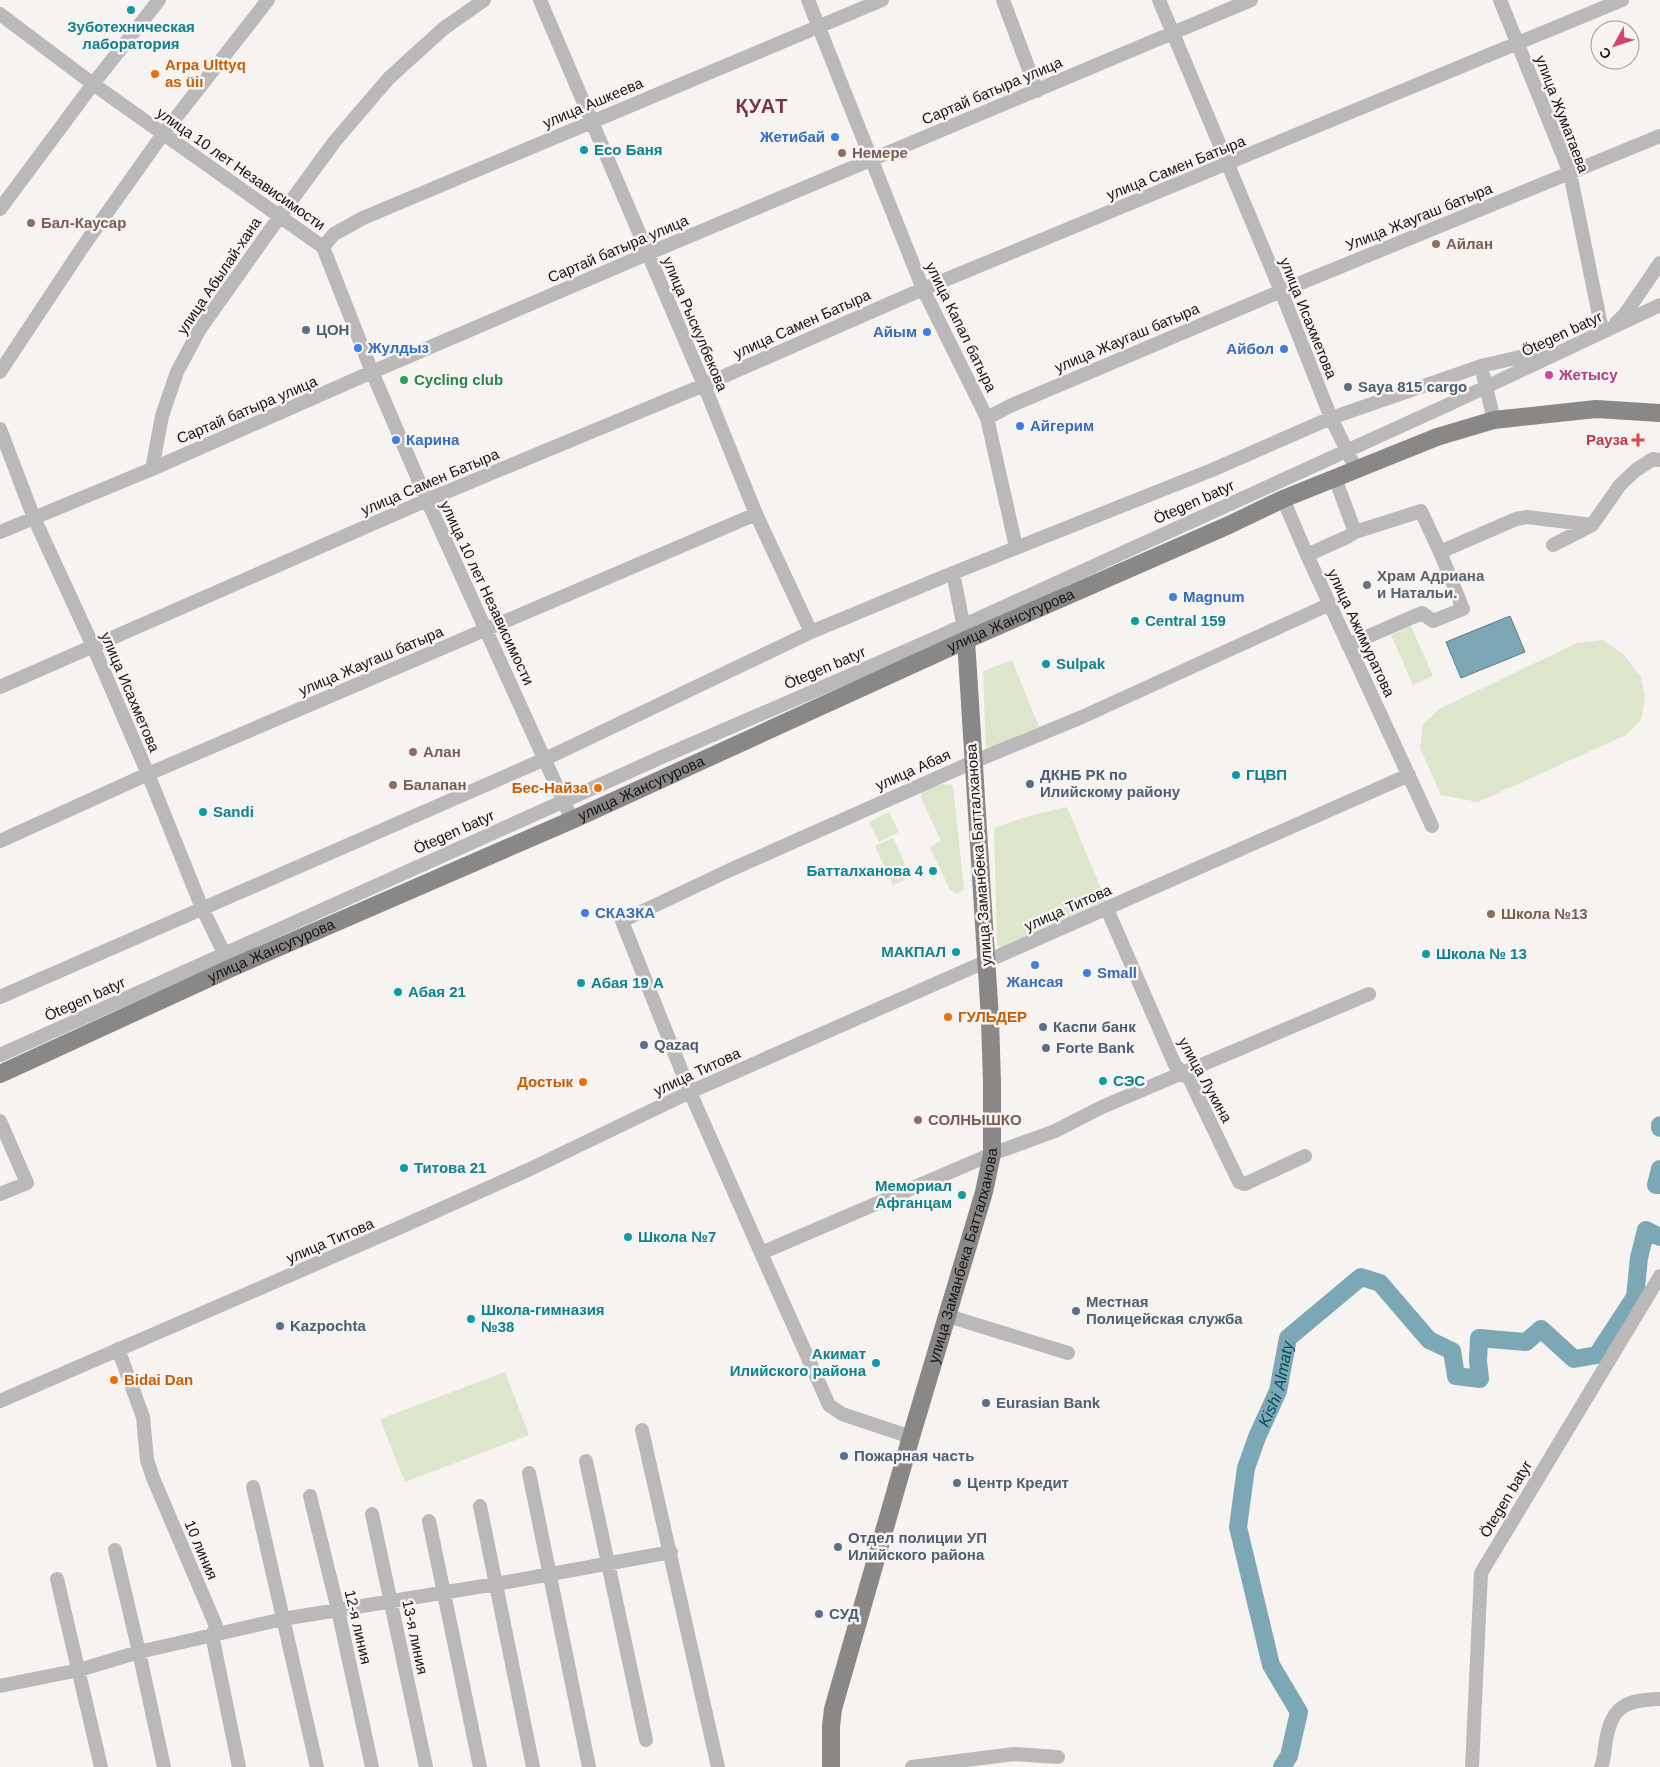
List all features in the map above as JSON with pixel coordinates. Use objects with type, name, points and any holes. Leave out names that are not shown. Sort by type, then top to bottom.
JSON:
[{"type":"main road","name":"улица Жансугурова","points":[[0,1074],[231,968],[572,820],[966,640],[1229,525],[1283,499],[1437,436],[1494,420],[1596,409],[1660,413]]},
{"type":"main road","name":"улица Заманбека Батталханова","points":[[831,1767],[833,1709],[984,1192],[992,1154],[992,1074],[966,640]]},
{"type":"street","points":[[0,209],[93,84],[159,0]]},
{"type":"street","points":[[0,372],[82,248],[163,134],[268,0]]},
{"type":"street","name":"улица Абылай-хана","points":[[152,469],[162,416],[177,372],[200,329],[336,141],[389,78],[442,29],[484,0]]},
{"type":"street","name":"улица Рыскулбекова","points":[[540,0],[704,385],[756,514],[811,632]]},
{"type":"street","name":"улица Капал батыра","points":[[808,0],[923,289],[987,418],[1016,547]]},
{"type":"street","name":"улица Ашкеева","points":[[323,247],[334,234],[363,218],[882,0]]},
{"type":"street","points":[[1003,0],[1037,90]]},
{"type":"street","name":"улица Исахметова","points":[[1159,0],[1281,291],[1331,418],[1356,469]]},
{"type":"street","name":"Сартай батыра улица","points":[[0,532],[152,469],[647,254],[1251,0]]},
{"type":"street","name":"улица Жуматаева","points":[[1500,0],[1570,173],[1602,330]]},
{"type":"street","name":"улица Самен Батыра","points":[[0,687],[427,500],[704,385],[923,289],[1622,0]]},
{"type":"street","name":"улица 10 лет Независимости","points":[[0,14],[93,84],[323,247],[372,372],[427,500],[572,820]]},
{"type":"street","points":[[1570,173],[1660,136]]},
{"type":"street","name":"Улица Жаугаш батыра","points":[[1281,291],[1570,173]]},
{"type":"street","points":[[0,997],[545,759],[811,632],[1016,547],[1212,470],[1331,418],[1482,366],[1593,340],[1600,336],[1602,330],[1619,321],[1660,263]]},
{"type":"street","name":"улица Жаугаш батыра","points":[[987,418],[1010,406],[1281,291]]},
{"type":"street","name":"Ötegen batyr","points":[[0,1055],[655,760],[929,641],[1454,402],[1660,305]]},
{"type":"street","points":[[1482,366],[1494,420]]},
{"type":"street","name":"улица Исахметова","points":[[0,429],[34,518],[93,646],[148,774],[202,908],[231,968]]},
{"type":"street","points":[[1553,545],[1592,525],[1620,485],[1636,470],[1653,460],[1660,460]]},
{"type":"street","points":[[1335,478],[1355,532]]},
{"type":"street","name":"улица Ажимуратова","points":[[1283,499],[1432,826]]},
{"type":"street","points":[[1307,555],[1347,538],[1355,532],[1421,511],[1440,552],[1463,609],[1433,620],[1422,613],[1348,645]]},
{"type":"street","name":"улица Жаугаш батыра","points":[[0,841],[148,774],[756,514]]},
{"type":"street","points":[[1440,552],[1516,518],[1537,518],[1592,525]]},
{"type":"street","points":[[953,573],[966,640]]},
{"type":"street","name":"улица Абая","points":[[690,1092],[622,921],[730,870],[973,762],[1082,717],[1330,604]]},
{"type":"street","name":"улица Титова","points":[[0,1401],[350,1250],[496,1185],[690,1092],[1409,775]]},
{"type":"street","name":"улица Лукина","points":[[1107,909],[1175,1065],[1190,1080],[1240,1182],[1245,1184],[1305,1156]]},
{"type":"street","points":[[761,1252],[992,1154],[1055,1131],[1102,1106],[1369,994]]},
{"type":"street","points":[[690,1092],[829,1405],[842,1414],[911,1437]]},
{"type":"street","points":[[0,1121],[27,1183],[0,1194]]},
{"type":"street","name":"Ötegen batyr","points":[[1472,1767],[1481,1573],[1660,1276]]},
{"type":"street","points":[[948,1316],[1068,1353]]},
{"type":"street","name":"10 линия","points":[[118,1349],[143,1417],[147,1460],[153,1478],[216,1626],[212,1635],[239,1767]]},
{"type":"street","points":[[642,1430],[718,1767]]},
{"type":"street","points":[[586,1461],[646,1740]]},
{"type":"street","points":[[529,1473],[589,1767]]},
{"type":"street","points":[[253,1487],[317,1767]]},
{"type":"street","name":"12-я линия","points":[[310,1496],[338,1610],[372,1767]]},
{"type":"street","points":[[480,1506],[533,1767]]},
{"type":"street","name":"13-я линия","points":[[372,1514],[426,1767]]},
{"type":"street","points":[[429,1522],[480,1767]]},
{"type":"street","points":[[115,1550],[164,1767]]},
{"type":"street","points":[[0,1686],[79,1670],[139,1652],[283,1619],[550,1575],[671,1552]]},
{"type":"street","points":[[57,1579],[101,1767]]},
{"type":"street","points":[[1601,1767],[1604,1761],[1609,1725],[1617,1710],[1638,1700],[1660,1700]]},
{"type":"street","points":[[912,1767],[1014,1754],[1058,1757]]},
{"type":"green space","points":[[1411,626],[1433,676],[1413,685],[1391,635]]},
{"type":"green space","points":[[1603,640],[1624,655],[1641,677],[1645,698],[1641,720],[1626,735],[1478,802],[1441,795],[1420,748],[1423,724],[1439,709],[1577,643]]},
{"type":"green space","points":[[1012,660],[1039,727],[986,750],[983,671]]},
{"type":"green space","points":[[943,784],[953,785],[964,890],[957,894],[950,890],[930,847],[941,841],[921,798],[922,791]]},
{"type":"green space","points":[[1067,807],[1107,903],[1003,950],[997,945],[994,828],[1026,817]]},
{"type":"green space","points":[[889,812],[899,832],[879,842],[869,822]]},
{"type":"green space","points":[[893,838],[911,877],[893,885],[875,846]]},
{"type":"green space","points":[[505,1372],[529,1435],[405,1482],[380,1419]]},
{"type":"water","points":[[1510,616],[1525,652],[1461,678],[1446,642]]},
{"type":"waterway","name":"Kіshі Almaty","points":[[1660,1169],[1656,1185],[1660,1185]]},
{"type":"waterway","name":"Kіshі Almaty","points":[[1282,1767],[1289,1756],[1299,1712],[1271,1665],[1238,1527],[1246,1468],[1257,1437],[1278,1391],[1288,1338],[1361,1277],[1380,1283],[1429,1340],[1452,1351],[1456,1376],[1480,1379],[1478,1361],[1479,1338],[1526,1342],[1541,1329],[1574,1359],[1597,1355],[1635,1297],[1639,1258],[1646,1230],[1660,1237]]},
{"type":"place","name":"Зуботехническая лаборатория","points":[[131,10]]},
{"type":"place","name":"Arpa Ulttyq as üiı","points":[[155,74]]},
{"type":"place","name":"Жетибай","points":[[835,137]]},
{"type":"place","name":"Eco Баня","points":[[584,150]]},
{"type":"place","name":"Немере","points":[[842,153]]},
{"type":"place","name":"Бал-Каусар","points":[[31,223]]},
{"type":"place","name":"Айлан","points":[[1436,244]]},
{"type":"place","name":"ЦОН","points":[[306,330]]},
{"type":"place","name":"Айым","points":[[927,332]]},
{"type":"place","name":"Жулдыз","points":[[358,348]]},
{"type":"place","name":"Айбол","points":[[1284,349]]},
{"type":"place","name":"Жетысу","points":[[1549,375]]},
{"type":"place","name":"Cycling club","points":[[404,380]]},
{"type":"place","name":"Saya 815 cargo","points":[[1348,387]]},
{"type":"place","name":"Айгерим","points":[[1020,426]]},
{"type":"place","name":"Карина","points":[[396,440]]},
{"type":"place","name":"Рауза","points":[[1638,440]]},
{"type":"place","name":"Храм Адриана и Натальи.","points":[[1367,585]]},
{"type":"place","name":"Magnum","points":[[1173,597]]},
{"type":"place","name":"Central 159","points":[[1135,621]]},
{"type":"place","name":"Sulpak","points":[[1046,664]]},
{"type":"place","name":"Алан","points":[[413,752]]},
{"type":"place","name":"ГЦВП","points":[[1236,775]]},
{"type":"place","name":"ДКНБ РК по Илийскому району","points":[[1030,784]]},
{"type":"place","name":"Балапан","points":[[393,785]]},
{"type":"place","name":"Бес-Найза","points":[[598,788]]},
{"type":"place","name":"Sandi","points":[[203,812]]},
{"type":"place","name":"Батталханова 4","points":[[933,871]]},
{"type":"place","name":"СКАЗКА","points":[[585,913]]},
{"type":"place","name":"Школа №13","points":[[1491,914]]},
{"type":"place","name":"МАКПАЛ","points":[[956,952]]},
{"type":"place","name":"Школа № 13","points":[[1426,954]]},
{"type":"place","name":"Жансая","points":[[1035,965]]},
{"type":"place","name":"Small","points":[[1087,973]]},
{"type":"place","name":"Абая 19 А","points":[[581,983]]},
{"type":"place","name":"Абая 21","points":[[398,992]]},
{"type":"place","name":"ГУЛЬДЕР","points":[[948,1017]]},
{"type":"place","name":"Каспи банк","points":[[1043,1027]]},
{"type":"place","name":"Qazaq","points":[[644,1045]]},
{"type":"place","name":"Forte Bank","points":[[1046,1048]]},
{"type":"place","name":"СЭС","points":[[1103,1081]]},
{"type":"place","name":"Достык","points":[[583,1082]]},
{"type":"place","name":"СОЛНЫШКО","points":[[918,1120]]},
{"type":"place","name":"Титова 21","points":[[404,1168]]},
{"type":"place","name":"Мемориал Афганцам","points":[[962,1195]]},
{"type":"place","name":"Школа №7","points":[[628,1237]]},
{"type":"place","name":"Местная Полицейская служба","points":[[1076,1311]]},
{"type":"place","name":"Школа-гимназия №38","points":[[471,1319]]},
{"type":"place","name":"Kazpochta","points":[[280,1326]]},
{"type":"place","name":"Акимат Илийского района","points":[[876,1363]]},
{"type":"place","name":"Bidai Dan","points":[[114,1380]]},
{"type":"place","name":"Eurasian Bank","points":[[986,1403]]},
{"type":"place","name":"Пожарная часть","points":[[844,1456]]},
{"type":"place","name":"Центр Кредит","points":[[957,1483]]},
{"type":"place","name":"Отдел полиции УП Илийского района","points":[[838,1547]]},
{"type":"place","name":"СУД","points":[[819,1614]]},
{"type":"district","name":"ҚУАТ","points":[[762,106]]}]
